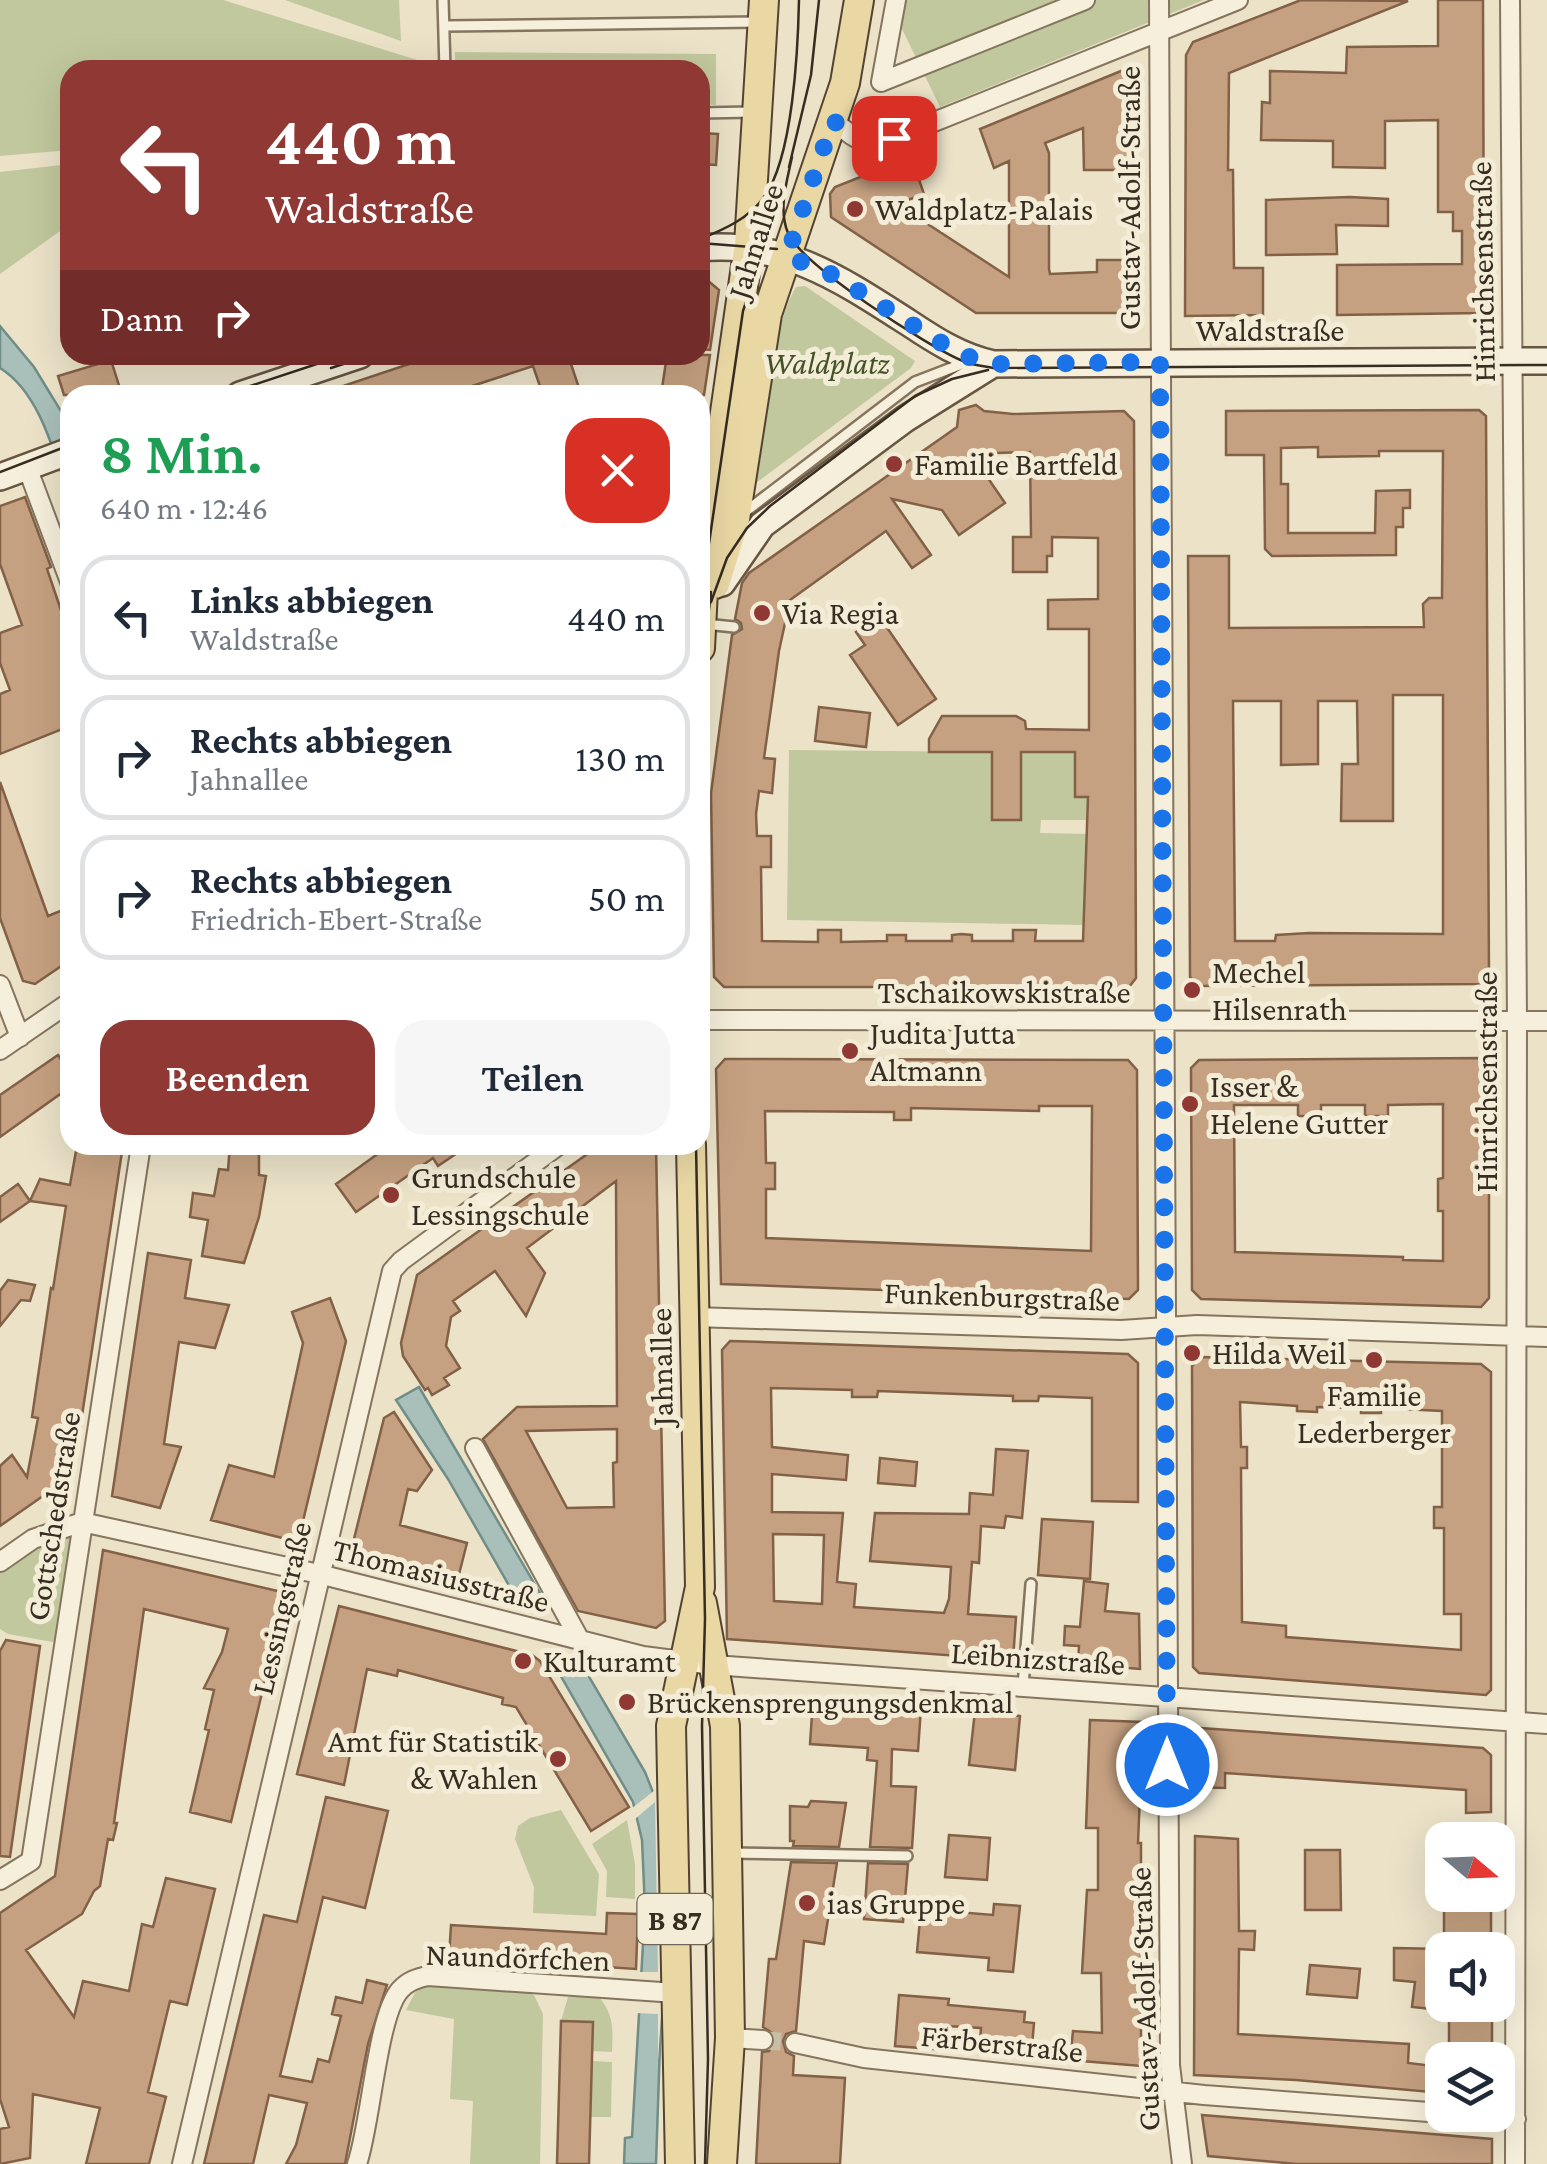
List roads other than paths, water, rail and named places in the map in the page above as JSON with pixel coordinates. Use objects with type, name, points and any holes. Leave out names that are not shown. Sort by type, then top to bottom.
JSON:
[{"type":"main road","name":"Jahnallee","points":[[710,603],[736,520],[758,353],[767,314],[833,120],[854,46],[859,0]]},
{"type":"main road","name":"Jahnallee","points":[[710,500],[748,249],[744,112],[764,11]]},
{"type":"main road","name":"Waldstraße","points":[[710,248],[748,249],[787,256],[833,275],[959,354],[986,362],[1547,361]]},
{"type":"main road","points":[[710,612],[728,571],[762,524],[986,362]]},
{"type":"main road","points":[[270,385],[330,365]]},
{"type":"main road","points":[[0,477],[60,455]]},
{"type":"main road","name":"Jahnallee","points":[[691,1155],[700,1663]]},
{"type":"main road","name":"B 87","points":[[700,1663],[725,1726],[730,2038],[722,2164]]},
{"type":"main road","name":"B 87","points":[[680,2164],[671,1993],[671,1726],[700,1663]]},
{"type":"street","points":[[896,0],[881,82],[1085,0]]},
{"type":"street","name":"Gustav-Adolf-Straße","points":[[1159,0],[1170,2065],[1182,2164]]},
{"type":"street","points":[[833,120],[860,142],[894,138],[1238,0]]},
{"type":"street","name":"Hinrichsenstraße","points":[[1510,0],[1516,1021],[1515,2164]]},
{"type":"street","points":[[27,467],[60,555]]},
{"type":"street","points":[[0,985],[20,1037]]},
{"type":"street","points":[[0,1050],[60,1009]]},
{"type":"street","name":"Tschaikowskistraße","points":[[710,1020],[1547,1022]]},
{"type":"street","name":"Gottschedstraße","points":[[0,1880],[31,1860],[139,1155]]},
{"type":"street","name":"Lessingstraße","points":[[182,2164],[392,1271],[545,1155]]},
{"type":"street","name":"Funkenburgstraße","points":[[694,1317],[1120,1330],[1197,1325],[1547,1337]]},
{"type":"street","name":"Thomasiusstraße","points":[[475,1448],[576,1641]]},
{"type":"street","points":[[0,1562],[33,1539],[82,1522]]},
{"type":"street","name":"Thomasiusstraße","points":[[82,1522],[319,1574],[576,1641],[643,1656],[700,1663]]},
{"type":"street","name":"Leibnizstraße","points":[[700,1663],[1547,1724]]},
{"type":"street","name":"Naundörfchen","points":[[356,2164],[384,2032],[398,1991],[414,1979],[428,1976],[671,1993]]},
{"type":"street","points":[[730,2038],[763,2040]]},
{"type":"street","name":"Färberstraße","points":[[795,2043],[864,2058],[1174,2092],[1425,2112]]},
{"type":"lane","points":[[443,0],[445,60]]},
{"type":"lane","points":[[444,26],[764,11]]},
{"type":"lane","points":[[710,112],[744,112]]},
{"type":"lane","points":[[710,545],[736,520],[915,382],[956,366],[986,362]]},
{"type":"lane","points":[[710,631],[734,627]]},
{"type":"lane","points":[[1022,1688],[1030,1584]]},
{"type":"lane","points":[[728,1853],[907,1856]]},
{"type":"water","points":[[0,326],[34,367],[60,410],[60,470],[36,409],[14,379],[0,368]]},
{"type":"water","points":[[419,1387],[645,1772],[663,1818],[656,2164],[624,2164],[625,2138],[632,2137],[645,1909],[642,1840],[633,1802],[448,1479],[396,1400]]},
{"type":"tunnel","points":[[763,2040],[795,2043]]},
{"type":"tram line","points":[[710,235],[751,211],[774,179],[792,102],[799,0]]},
{"type":"tram line","points":[[789,167],[811,75],[819,0]]},
{"type":"tram line","points":[[792,157],[784,214],[788,233],[798,247],[868,304],[923,340],[970,364],[993,368],[1547,365]]},
{"type":"tram line","points":[[710,537],[743,311],[780,201]]},
{"type":"tram line","points":[[710,244],[777,249]]},
{"type":"tram line","points":[[253,385],[314,365]]},
{"type":"tram line","points":[[331,368],[340,365]]},
{"type":"tram line","points":[[711,602],[727,558],[747,528],[770,506],[915,396],[952,379],[988,370]]},
{"type":"tram line","points":[[0,472],[60,449]]},
{"type":"tram line","points":[[710,601],[711,592]]},
{"type":"tram line","points":[[696,1155],[705,1619],[705,2164]]},
{"type":"place","name":"Waldplatz-Palais","points":[[855,209]]},
{"type":"place","name":"Familie Bartfeld","points":[[894,464]]},
{"type":"place","name":"Via Regia","points":[[762,613]]},
{"type":"place","name":"Mechel Hilsenrath","points":[[1192,990]]},
{"type":"place","name":"Judita Jutta Altmann","points":[[850,1051]]},
{"type":"place","name":"Isser & Helene Gutter","points":[[1190,1104]]},
{"type":"place","name":"Grundschule Lessingschule","points":[[391,1195]]},
{"type":"place","name":"Hilda Weil","points":[[1192,1353]]},
{"type":"place","name":"Familie Lederberger","points":[[1374,1360]]},
{"type":"place","name":"Kulturamt","points":[[523,1661]]},
{"type":"place","name":"Brückensprengungsdenkmal","points":[[627,1702]]},
{"type":"place","name":"Amt für Statistik & Wahlen","points":[[558,1759]]},
{"type":"place","name":"ias Gruppe","points":[[807,1903]]},
{"type":"park label","name":"Waldplatz","points":[[827,363]]}]
